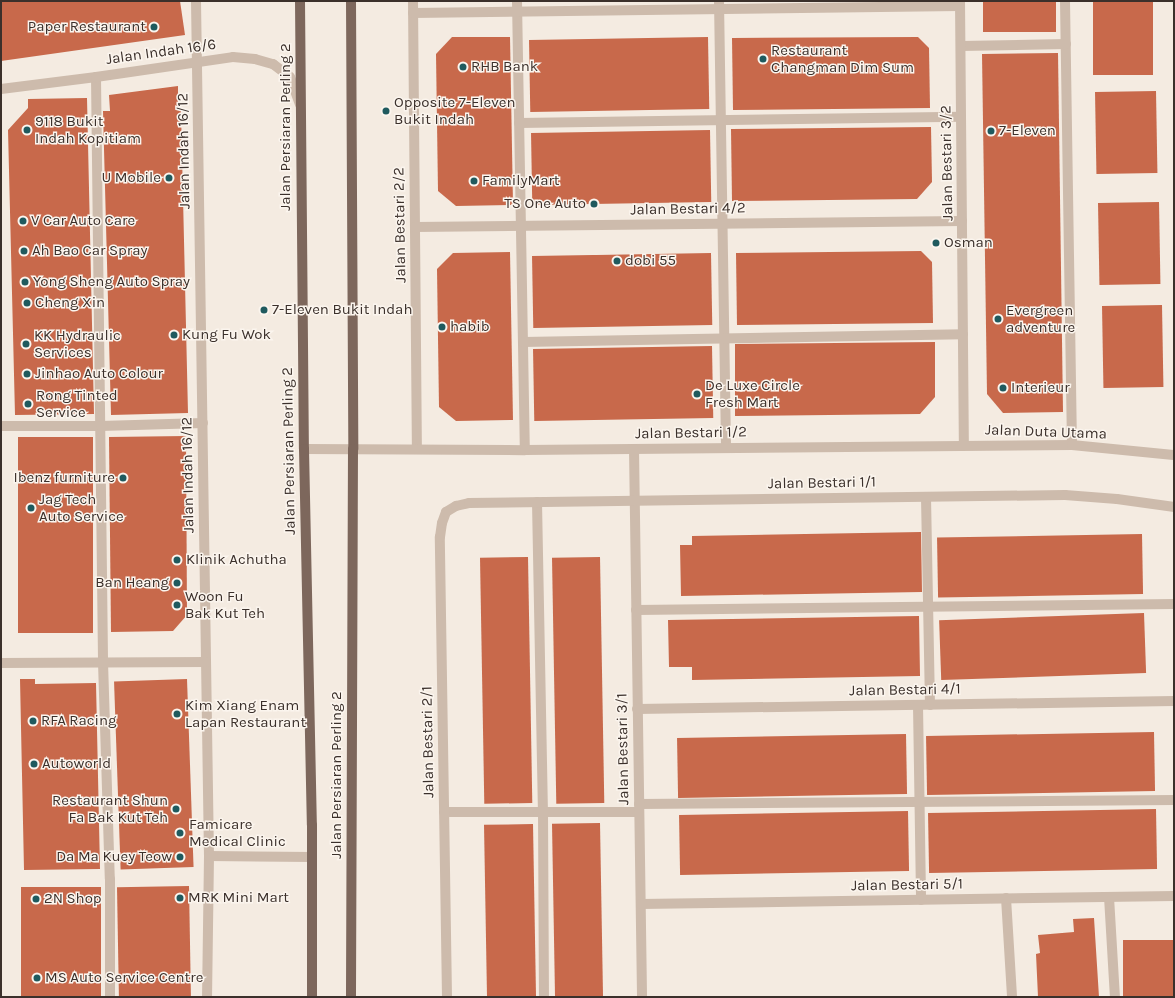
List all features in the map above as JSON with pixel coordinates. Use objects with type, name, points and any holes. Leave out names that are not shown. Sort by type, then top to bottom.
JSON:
[{"type":"main road","name":"Jalan Persiaran Perling 2","points":[[300,1],[304,449],[312,857],[312,997]]},
{"type":"main road","name":"Jalan Persiaran Perling 2","points":[[350,1],[353,449],[351,997]]},
{"type":"street","name":"Jalan Indah 16/12","points":[[196,1],[209,856],[207,997]]},
{"type":"street","name":"Jalan Bestari 2/2","points":[[413,1],[417,449]]},
{"type":"street","points":[[517,1],[525,450]]},
{"type":"street","points":[[1065,1],[1072,445]]},
{"type":"street","points":[[413,13],[518,12],[719,5],[960,4]]},
{"type":"street","name":"Jalan Bestari 3/2","points":[[960,4],[964,445]]},
{"type":"street","points":[[719,5],[726,448]]},
{"type":"street","points":[[961,46],[1066,44]]},
{"type":"street","name":"Jalan Indah 16/6","points":[[1,89],[233,57],[255,59],[273,64],[290,77],[301,105]]},
{"type":"street","points":[[96,77],[103,662],[110,879],[110,997]]},
{"type":"street","points":[[519,123],[961,117]]},
{"type":"street","name":"Jalan Bestari 4/2","points":[[415,227],[962,221]]},
{"type":"street","points":[[523,342],[963,334]]},
{"type":"street","points":[[1,426],[101,426],[203,423]]},
{"type":"street","name":"Jalan Duta Utama","points":[[964,445],[1072,445],[1174,455]]},
{"type":"street","name":"Jalan Bestari 1/2","points":[[417,449],[525,450],[964,445]]},
{"type":"street","points":[[304,449],[417,449]]},
{"type":"street","name":"Jalan Bestari 3/1","points":[[634,449],[642,997]]},
{"type":"street","name":"Jalan Bestari 1/1","points":[[469,503],[1065,495],[1117,499],[1174,506]]},
{"type":"street","points":[[926,497],[930,705]]},
{"type":"street","points":[[537,502],[543,812],[544,997]]},
{"type":"street","name":"Jalan Bestari 2/1","points":[[447,997],[441,530],[446,512],[456,506],[469,503]]},
{"type":"street","points":[[636,610],[1174,604]]},
{"type":"street","points":[[1,663],[206,662]]},
{"type":"street","name":"Jalan Bestari 4/1","points":[[637,709],[1174,701]]},
{"type":"street","points":[[918,705],[921,900]]},
{"type":"street","points":[[444,812],[543,812],[919,801],[1174,800]]},
{"type":"street","points":[[209,856],[312,857]]},
{"type":"street","name":"Jalan Bestari 5/1","points":[[640,904],[1174,896]]},
{"type":"street","points":[[1109,897],[1115,997]]},
{"type":"street","points":[[1006,898],[1012,997]]},
{"type":"building","points":[[1,1],[180,1],[185,35],[1,61]]},
{"type":"building","points":[[983,1],[1056,1],[1056,32],[983,32]]},
{"type":"building","points":[[1093,1],[1153,1],[1153,75],[1093,75]]},
{"type":"building","points":[[452,37],[510,37],[513,205],[456,206],[438,191],[436,54]]},
{"type":"building","points":[[708,37],[709,109],[530,112],[529,40]]},
{"type":"building","points":[[918,37],[929,48],[930,108],[733,110],[732,38]]},
{"type":"building","points":[[1058,53],[1063,412],[1003,413],[987,394],[982,54]]},
{"type":"building","points":[[178,86],[178,110],[181,110],[188,413],[111,415],[103,111],[110,111],[109,95]]},
{"type":"building","points":[[1156,91],[1157,173],[1096,174],[1095,92]]},
{"type":"building","points":[[87,98],[94,414],[15,415],[8,130],[28,108],[28,99]]},
{"type":"building","points":[[931,127],[932,182],[917,199],[732,201],[731,129]]},
{"type":"building","points":[[710,130],[711,202],[532,205],[531,133]]},
{"type":"building","points":[[1159,202],[1160,284],[1099,285],[1098,203]]},
{"type":"building","points":[[921,251],[932,262],[933,323],[737,325],[736,253]]},
{"type":"building","points":[[510,252],[513,420],[456,421],[439,407],[437,269],[453,253]]},
{"type":"building","points":[[711,253],[712,325],[533,328],[532,256]]},
{"type":"building","points":[[1162,305],[1163,387],[1103,388],[1102,306]]},
{"type":"building","points":[[935,342],[935,397],[920,414],[735,416],[735,344]]},
{"type":"building","points":[[712,346],[713,418],[534,421],[533,349]]},
{"type":"building","points":[[186,436],[187,615],[173,631],[111,632],[109,437]]},
{"type":"building","points":[[18,437],[93,437],[93,633],[18,633]]},
{"type":"building","points":[[921,532],[922,592],[681,596],[680,545],[692,545],[692,536]]},
{"type":"building","points":[[1142,534],[1143,594],[938,598],[937,538]]},
{"type":"building","points":[[528,557],[532,803],[484,804],[480,558]]},
{"type":"building","points":[[600,557],[604,803],[556,804],[552,558]]},
{"type":"building","points":[[1144,613],[1146,673],[941,680],[939,620]]},
{"type":"building","points":[[919,616],[920,676],[692,680],[692,667],[669,667],[668,620]]},
{"type":"building","points":[[20,679],[35,679],[35,684],[96,683],[100,869],[24,870]]},
{"type":"building","points":[[187,679],[194,867],[121,869],[114,682]]},
{"type":"building","points":[[1154,732],[1155,791],[927,795],[926,736]]},
{"type":"building","points":[[906,734],[907,794],[678,798],[677,738]]},
{"type":"building","points":[[1156,809],[1157,869],[929,873],[928,813]]},
{"type":"building","points":[[908,811],[909,871],[680,875],[679,815]]},
{"type":"building","points":[[600,823],[603,997],[555,997],[552,824]]},
{"type":"building","points":[[533,824],[536,997],[487,997],[484,825]]},
{"type":"building","points":[[189,886],[191,997],[119,997],[117,887]]},
{"type":"building","points":[[21,887],[101,887],[101,997],[21,997]]},
{"type":"building","points":[[1094,918],[1099,997],[1038,997],[1036,954],[1040,953],[1038,935],[1074,932],[1073,919]]},
{"type":"building","points":[[1123,940],[1174,940],[1174,997],[1123,997]]},
{"type":"place","name":"Paper Restaurant","points":[[154,27]]},
{"type":"place","name":"Restaurant Changman Dim Sum","points":[[763,59]]},
{"type":"place","name":"RHB Bank","points":[[463,67]]},
{"type":"place","name":"Opposite 7-Eleven Bukit Indah","points":[[386,111]]},
{"type":"place","name":"9118 Bukit Indah Kopitiam","points":[[27,130]]},
{"type":"place","name":"7-Eleven","points":[[991,131]]},
{"type":"place","name":"U Mobile","points":[[169,178]]},
{"type":"place","name":"FamilyMart","points":[[474,181]]},
{"type":"place","name":"TS One Auto","points":[[594,204]]},
{"type":"place","name":"V Car Auto Care","points":[[23,221]]},
{"type":"place","name":"Osman","points":[[936,243]]},
{"type":"place","name":"Ah Bao Car Spray","points":[[24,251]]},
{"type":"place","name":"dobi 55","points":[[617,261]]},
{"type":"place","name":"Yong Sheng Auto Spray","points":[[25,282]]},
{"type":"place","name":"Cheng Xin","points":[[27,303]]},
{"type":"place","name":"7-Eleven Bukit Indah","points":[[264,310]]},
{"type":"place","name":"Evergreen adventure","points":[[998,319]]},
{"type":"place","name":"habib","points":[[442,327]]},
{"type":"place","name":"Kung Fu Wok","points":[[174,335]]},
{"type":"place","name":"KK Hydraulic Services","points":[[26,344]]},
{"type":"place","name":"Jinhao Auto Colour","points":[[27,374]]},
{"type":"place","name":"Interieur","points":[[1003,388]]},
{"type":"place","name":"De Luxe Circle Fresh Mart","points":[[697,394]]},
{"type":"place","name":"Rong Tinted Service","points":[[28,404]]},
{"type":"place","name":"Ibenz furniture","points":[[123,478]]},
{"type":"place","name":"Jag Tech Auto Service","points":[[31,508]]},
{"type":"place","name":"Klinik Achutha","points":[[177,560]]},
{"type":"place","name":"Ban Heang","points":[[177,583]]},
{"type":"place","name":"Woon Fu Bak Kut Teh","points":[[177,605]]},
{"type":"place","name":"Kim Xiang Enam Lapan Restaurant","points":[[177,714]]},
{"type":"place","name":"RFA Racing","points":[[33,721]]},
{"type":"place","name":"Autoworld","points":[[34,764]]},
{"type":"place","name":"Restaurant Shun Fa Bak Kut Teh","points":[[176,809]]},
{"type":"place","name":"Famicare Medical Clinic","points":[[180,833]]},
{"type":"place","name":"Da Ma Kuey Teow","points":[[180,857]]},
{"type":"place","name":"MRK Mini Mart","points":[[180,898]]},
{"type":"place","name":"2N Shop","points":[[36,899]]},
{"type":"place","name":"MS Auto Service Centre","points":[[37,978]]}]
